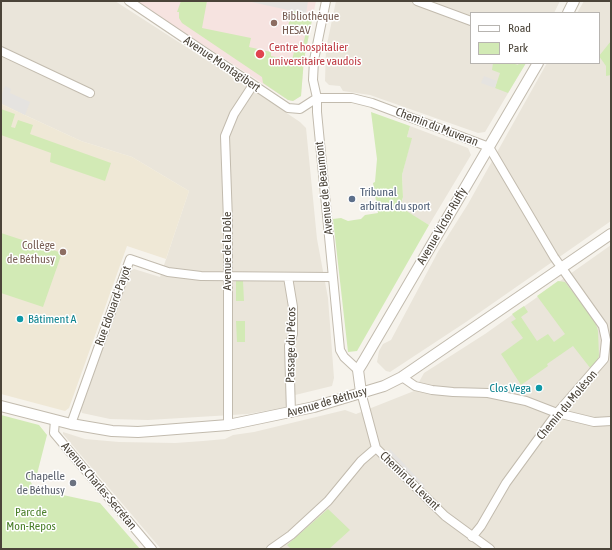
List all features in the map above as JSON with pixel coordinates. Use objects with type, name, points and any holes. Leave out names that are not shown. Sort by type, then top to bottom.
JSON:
[{"type":"street","name":"Avenue Montagibert","points":[[129,1],[288,108],[300,109],[317,98]]},
{"type":"street","name":"Avenue de Beaumont","points":[[326,1],[314,60],[313,80],[317,98],[317,112],[340,350],[344,357],[358,370]]},
{"type":"street","points":[[417,1],[470,21]]},
{"type":"street","points":[[568,12],[574,1]]},
{"type":"street","points":[[1,51],[90,93]]},
{"type":"street","name":"Avenue Victor-Ruffy","points":[[358,370],[537,64]]},
{"type":"street","name":"Avenue de la Dôle","points":[[228,426],[225,136],[234,114],[253,85]]},
{"type":"street","name":"Chemin du Muveran","points":[[317,98],[352,98],[372,103],[489,148],[562,268]]},
{"type":"street","name":"Avenue de Béthusy","points":[[1,406],[71,424],[112,431],[138,432],[228,426],[291,413],[384,386],[402,377],[611,234]]},
{"type":"street","name":"Rue Edouard-Payot","points":[[71,424],[130,259],[168,272],[227,277]]},
{"type":"street","name":"Chemin du Moléson","points":[[472,537],[481,526],[506,483],[557,413],[604,359],[606,346],[604,330],[598,318],[562,268]]},
{"type":"street","points":[[227,277],[333,277]]},
{"type":"street","name":"Passage du Pécos","points":[[288,277],[293,307],[293,334],[289,346],[291,413]]},
{"type":"street","points":[[358,370],[361,392]]},
{"type":"street","points":[[402,377],[415,386],[453,392],[488,393],[526,401],[557,413],[594,422],[611,421]]},
{"type":"street","name":"Chemin du Levant","points":[[361,392],[376,448],[445,516],[490,549]]},
{"type":"street","name":"Avenue Charles-Secrétan","points":[[55,420],[54,433],[152,549]]},
{"type":"street","points":[[271,549],[291,535],[328,501],[361,461],[376,448]]},
{"type":"shaded area","points":[[1,1],[115,1],[242,83],[300,122],[306,128],[317,239],[328,298],[334,378],[332,386],[291,396],[287,407],[248,414],[148,420],[110,419],[82,413],[81,410],[130,271],[134,269],[160,277],[189,191],[132,157],[81,141],[1,104]]},
{"type":"shaded area","name":"Centre hospitalier universitaire vaudois","points":[[136,1],[316,1],[304,59],[301,96],[293,101],[288,100]]},
{"type":"shaded area","points":[[247,1],[308,1],[306,14]]},
{"type":"shaded area","points":[[336,1],[560,1],[554,12],[470,12],[470,64],[525,64],[485,132],[478,133],[370,95],[343,91],[340,86],[329,85],[325,81],[326,49]]},
{"type":"shaded area","points":[[584,1],[611,1],[611,221],[466,322],[390,372],[386,371],[377,362],[379,351],[383,344],[391,340],[439,250],[468,204],[546,64],[600,64],[600,12],[578,12]]},
{"type":"shaded area","points":[[484,76],[497,81],[495,88],[481,83]]},
{"type":"shaded area","points":[[5,86],[11,89],[10,93],[30,102],[25,115],[1,103],[1,96]]},
{"type":"shaded area","name":"Collège de Béthusy","points":[[1,104],[81,141],[132,157],[189,191],[166,259],[127,246],[69,408],[65,411],[1,394]]},
{"type":"shaded area","points":[[410,126],[468,148],[471,155],[429,225],[400,208],[403,197],[402,175],[411,139],[407,137]]},
{"type":"shaded area","points":[[611,245],[611,549],[161,549],[63,434],[63,432],[85,439],[119,442],[175,443],[225,439],[233,435],[254,432],[345,410],[356,414],[414,391],[424,373],[485,334]]},
{"type":"shaded area","points":[[390,449],[425,486],[423,491],[387,455]]},
{"type":"green space","points":[[181,1],[207,1],[202,28],[251,38],[249,47],[271,52],[271,56],[289,60],[288,63],[291,64],[296,44],[303,45],[306,32],[288,28],[291,10],[313,15],[304,59],[301,96],[293,101],[288,100],[263,83],[262,77],[182,23],[179,18],[179,12],[177,12]]},
{"type":"green space","points":[[611,41],[611,75],[606,76],[606,66],[600,57],[600,55]]},
{"type":"green space","points":[[493,64],[525,64],[508,93],[495,88],[500,73],[492,70]]},
{"type":"green space","points":[[1,109],[15,114],[11,127],[15,128],[18,120],[33,125],[30,134],[111,163],[105,181],[50,162],[51,153],[1,135]]},
{"type":"green space","points":[[371,112],[410,126],[407,137],[412,138],[402,175],[403,197],[400,207],[429,225],[357,351],[348,352],[333,219],[341,218],[348,221],[361,219],[365,215],[378,213],[373,183],[375,182],[377,159]]},
{"type":"green space","points":[[1,233],[62,253],[43,307],[1,293]]},
{"type":"green space","points":[[236,281],[243,281],[244,301],[236,301]]},
{"type":"green space","points":[[558,281],[565,282],[595,321],[598,331],[599,356],[595,366],[591,369],[573,346],[547,364],[548,366],[521,385],[501,354],[523,338],[511,322],[516,319],[512,314],[524,306],[528,312],[521,317],[537,341],[548,334],[554,342],[565,334],[537,296]]},
{"type":"green space","points":[[236,321],[245,321],[245,342],[237,342]]},
{"type":"green space","name":"Parc de Mon-Repos","points":[[1,415],[39,425],[47,435],[36,478],[30,481],[35,489],[100,503],[140,549],[1,549]]},
{"type":"green space","points":[[328,509],[350,530],[329,549],[291,549],[287,545]]},
{"type":"place","name":"Bibliothèque HESAV","points":[[274,23]]},
{"type":"place","name":"Centre hospitalier universitaire vaudois","points":[[260,54]]},
{"type":"place","name":"Tribunal arbitral du sport","points":[[352,199]]},
{"type":"place","name":"Collège de Béthusy","points":[[63,252]]},
{"type":"place","name":"Bâtiment A","points":[[20,319]]},
{"type":"place","name":"Clos Vega","points":[[539,388]]},
{"type":"place","name":"Chapelle de Béthusy","points":[[73,483]]}]
